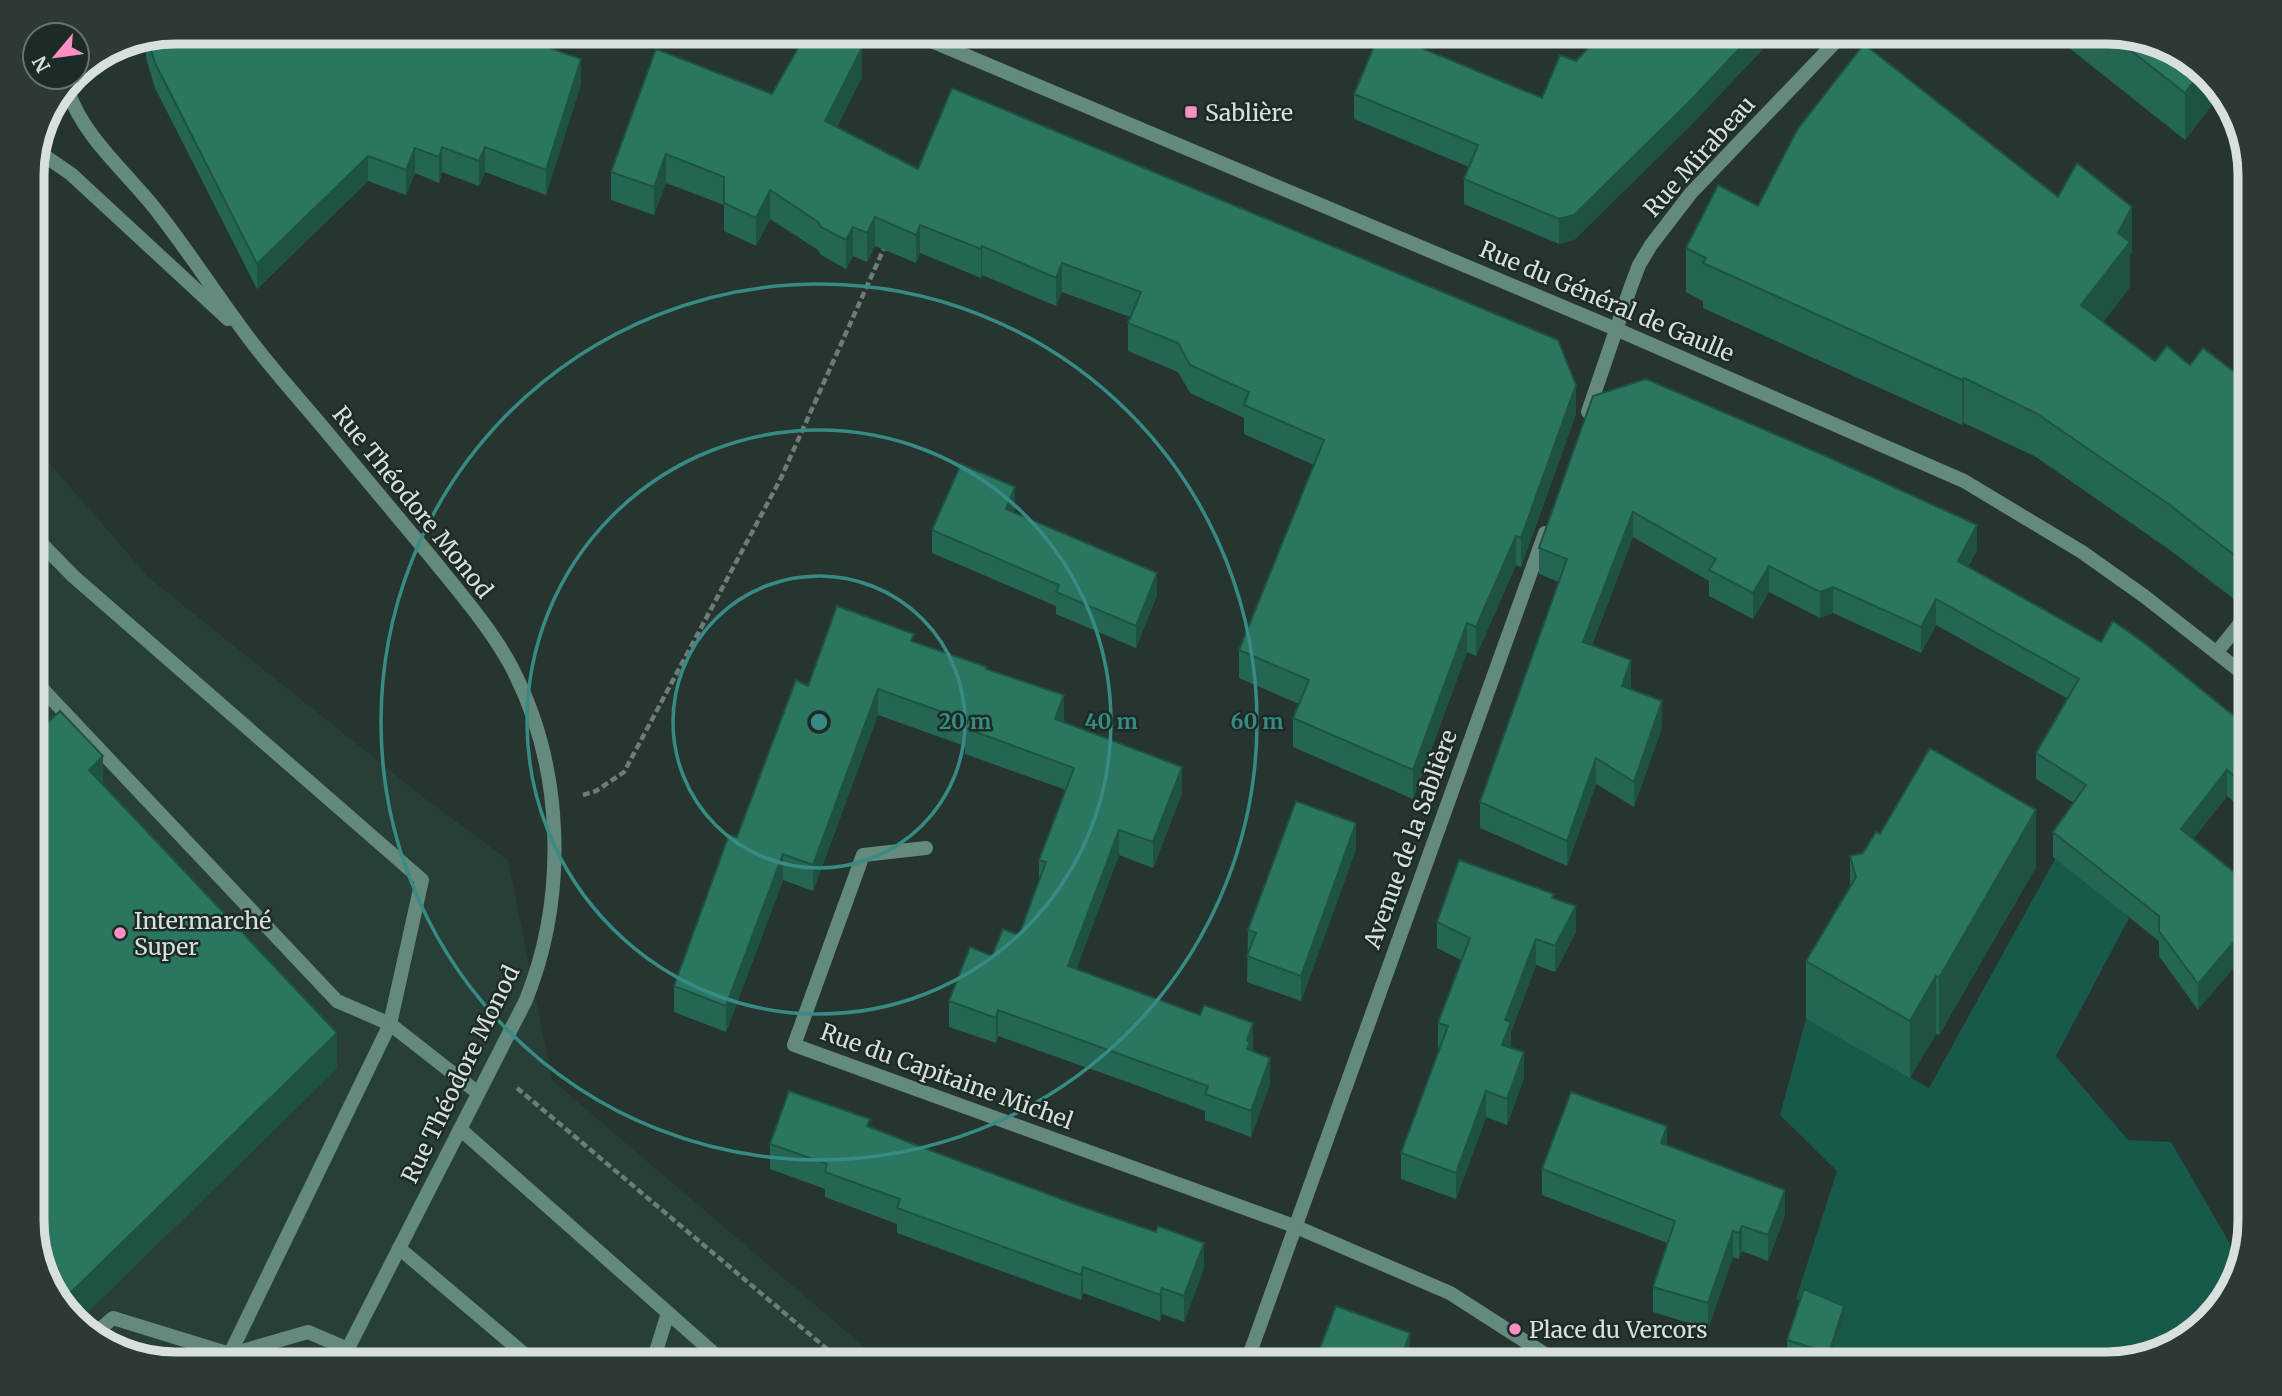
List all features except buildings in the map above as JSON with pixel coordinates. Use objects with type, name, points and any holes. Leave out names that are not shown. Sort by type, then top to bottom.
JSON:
[{"type":"street","name":"Rue du Général de Gaulle","points":[[939,44],[1618,330],[1964,481],[2082,552],[2238,669]]},
{"type":"street","name":"Rue Mirabeau","points":[[1618,330],[1639,265],[1671,217],[1834,44]]},
{"type":"street","name":"Rue Théodore Monod","points":[[72,93],[74,106],[87,128],[152,203],[249,339],[445,575],[495,641],[510,664],[536,723],[551,803],[553,868],[551,910],[538,969],[526,1000],[346,1352]]},
{"type":"street","name":"Rue Théodore Monod","points":[[45,156],[71,174],[249,339]]},
{"type":"street","points":[[1583,425],[1618,330]]},
{"type":"street","name":"Avenue de la Sablière","points":[[1250,1352],[1550,517]]},
{"type":"street","points":[[44,546],[74,576],[422,880],[390,1024],[231,1352]]},
{"type":"street","points":[[2217,652],[2238,626]]},
{"type":"street","points":[[44,691],[337,1001],[390,1024],[478,1093]]},
{"type":"street","name":"Rue du Capitaine Michel","points":[[926,848],[863,855],[794,1045],[1294,1226]]},
{"type":"street","points":[[460,1129],[712,1352]]},
{"type":"street","points":[[1294,1226],[1450,1293],[1542,1352]]},
{"type":"street","points":[[399,1248],[522,1352]]},
{"type":"street","points":[[656,1352],[668,1313]]},
{"type":"street","points":[[100,1329],[113,1318],[200,1352]]},
{"type":"street","points":[[253,1352],[308,1332],[348,1349]]},
{"type":"path","points":[[551,803],[596,792],[624,772],[780,478],[887,241]]},
{"type":"path","points":[[491,1067],[831,1352]]},
{"type":"shaded area","points":[[44,457],[148,577],[423,797],[508,860],[552,1080],[870,1352],[158,1351],[141,1348],[109,1335],[82,1314],[71,1301],[57,1279],[46,1247],[44,1230]]},
{"type":"green space","points":[[2065,841],[2129,918],[2056,1056],[2128,1140],[2171,1142],[2235,1252],[2221,1287],[2211,1301],[2200,1314],[2173,1335],[2141,1348],[2124,1351],[1834,1352],[1844,1319],[1796,1299],[1837,1171],[1780,1115],[1806,1019],[1929,1088]]},
{"type":"place","name":"Sablière","points":[[1191,112]]},
{"type":"place","name":"Intermarché Super","points":[[120,933]]},
{"type":"place","name":"Place du Vercors","points":[[1515,1329]]}]
